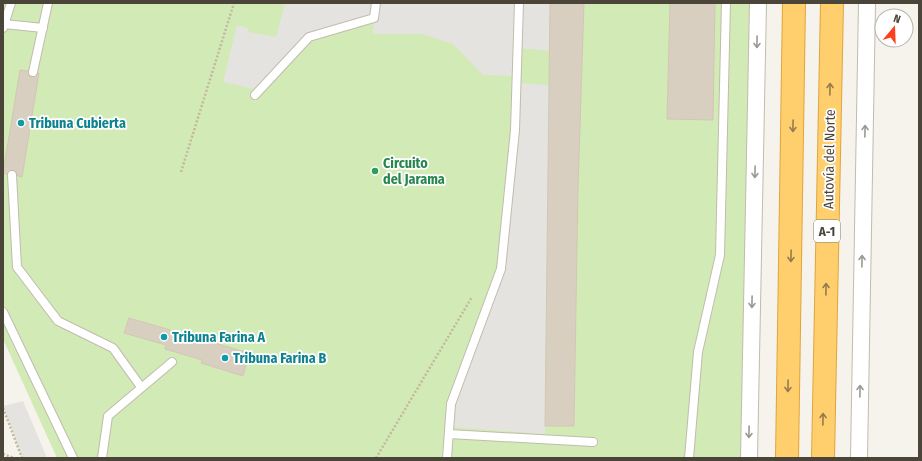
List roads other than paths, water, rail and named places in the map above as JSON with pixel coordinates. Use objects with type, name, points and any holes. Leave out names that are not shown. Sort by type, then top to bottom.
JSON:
[{"type":"highway","points":[[787,458],[794,3]]},
{"type":"highway","name":"Autovía del Norte","points":[[822,458],[832,3]]},
{"type":"street","points":[[749,458],[758,3]]},
{"type":"street","points":[[859,458],[867,3]]},
{"type":"lane","points":[[11,3],[3,26],[43,28]]},
{"type":"lane","points":[[33,72],[48,3]]},
{"type":"lane","points":[[255,95],[309,37],[374,18],[376,3]]},
{"type":"lane","points":[[447,458],[451,404],[501,269],[515,130],[519,3]]},
{"type":"lane","points":[[689,458],[698,352],[720,255],[726,3]]},
{"type":"lane","points":[[12,175],[17,267],[58,321],[113,348],[142,387]]},
{"type":"lane","points":[[3,312],[73,458]]},
{"type":"lane","points":[[102,458],[108,416],[172,362]]},
{"type":"lane","points":[[449,434],[593,442]]},
{"type":"place","name":"Tribuna Cubierta","points":[[21,123]]},
{"type":"place","name":"Circuito del Jarama","points":[[375,171]]},
{"type":"place","name":"Tribuna Farina A","points":[[164,337]]},
{"type":"place","name":"Tribuna Farina B","points":[[225,358]]}]
